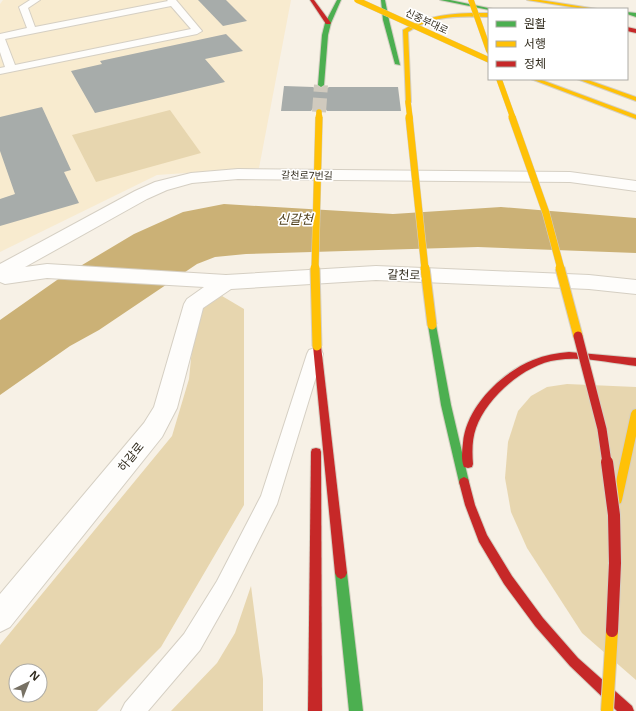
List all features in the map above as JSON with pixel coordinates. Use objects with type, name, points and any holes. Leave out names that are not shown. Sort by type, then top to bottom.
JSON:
[{"type":"main road","points":[[312,0],[328,23]]},
{"type":"main road","points":[[320,85],[325,35],[328,23],[339,0]]},
{"type":"main road","name":"신중부대로","points":[[357,0],[488,60]]},
{"type":"main road","points":[[384,0],[386,20],[408,102]]},
{"type":"main road","points":[[442,0],[488,8]]},
{"type":"main road","points":[[471,0],[488,48]]},
{"type":"main road","points":[[528,0],[588,8]]},
{"type":"main road","name":"신중부대로","points":[[415,12],[442,24]]},
{"type":"main road","points":[[488,15],[447,15],[422,20],[412,25],[405,31],[408,102],[421,239],[432,325],[446,404],[470,505],[483,538],[508,580],[539,622],[574,662],[628,711]]},
{"type":"main road","points":[[476,38],[488,44]]},
{"type":"main road","points":[[499,80],[546,213],[602,429],[614,515],[615,563],[607,711]]},
{"type":"main road","points":[[537,80],[636,118]]},
{"type":"main road","points":[[583,80],[636,99]]},
{"type":"main road","points":[[316,426],[317,346],[315,251],[319,112]]},
{"type":"main road","points":[[317,346],[356,711]]},
{"type":"main road","points":[[470,505],[467,444],[472,425],[483,407],[512,377],[530,364],[549,358],[567,357],[636,362]]},
{"type":"main road","points":[[614,515],[636,413]]},
{"type":"main road","points":[[314,711],[316,442]]},
{"type":"street","name":"갈천로7번길","points":[[0,273],[141,195],[161,186],[191,178],[238,174],[570,177],[636,186]]},
{"type":"street","name":"갈천로","points":[[0,278],[47,271],[226,282],[376,274],[589,282],[636,287]]},
{"type":"street","name":"하갈로","points":[[0,617],[153,430],[165,408],[194,304],[226,282]]},
{"type":"lane","points":[[32,30],[23,7],[36,0]]},
{"type":"lane","points":[[0,71],[11,69],[197,31],[172,1],[6,35],[0,38],[11,69]]},
{"type":"lane","points":[[133,711],[192,642],[224,588],[270,498],[317,346]]},
{"type":"shaded area","points":[[3,0],[291,0],[259,168],[157,175],[0,252],[0,4]]},
{"type":"shaded area","points":[[170,110],[201,153],[96,182],[72,135]]},
{"type":"shaded area","points":[[222,296],[244,309],[244,505],[161,647],[97,711],[0,711],[0,645],[172,436],[189,379],[196,308]]},
{"type":"shaded area","points":[[567,384],[636,387],[636,680],[582,633],[527,548],[511,512],[505,478],[508,442],[518,411],[531,396],[547,387]]},
{"type":"shaded area","points":[[251,586],[263,679],[263,711],[171,711],[217,663],[235,633]]},
{"type":"water","name":"신갈천","points":[[224,204],[393,214],[501,207],[636,218],[636,253],[478,247],[246,254],[215,257],[197,264],[99,330],[70,346],[0,395],[0,320],[57,280],[134,234],[183,212]]},
{"type":"building","points":[[198,0],[226,0],[247,21],[223,26]]},
{"type":"building","points":[[226,34],[243,51],[205,59],[225,82],[95,113],[71,71],[102,64],[100,61]]},
{"type":"building","points":[[284,86],[313,87],[321,90],[329,87],[398,87],[401,111],[327,111],[323,105],[319,104],[315,105],[311,111],[281,111]]},
{"type":"building","points":[[42,107],[71,170],[64,172],[79,203],[0,226],[0,199],[15,194],[0,151],[0,117]]},
{"type":"tunnel","points":[[319,112],[321,85]]},
{"type":"traffic: fast","points":[[321,85],[325,35],[328,23],[339,0]]},
{"type":"traffic: fast","points":[[383,0],[386,20],[398,64]]},
{"type":"traffic: fast","points":[[442,0],[488,8]]},
{"type":"traffic: fast","points":[[628,13],[636,15]]},
{"type":"traffic: fast","points":[[432,325],[446,405],[464,482]]},
{"type":"traffic: fast","points":[[341,573],[356,711]]},
{"type":"traffic: slow","points":[[357,0],[488,60]]},
{"type":"traffic: slow","points":[[471,0],[488,48]]},
{"type":"traffic: slow","points":[[529,0],[588,8]]},
{"type":"traffic: slow","points":[[408,102],[405,31],[424,20],[456,15],[488,15]]},
{"type":"traffic: slow","points":[[499,80],[546,213],[578,336]]},
{"type":"traffic: slow","points":[[537,80],[636,117]]},
{"type":"traffic: slow","points":[[583,80],[636,99]]},
{"type":"traffic: slow","points":[[408,102],[421,239],[432,325]]},
{"type":"traffic: slow","points":[[317,346],[315,251],[319,112]]},
{"type":"traffic: slow","points":[[617,500],[636,413]]},
{"type":"traffic: slow","points":[[607,711],[612,631]]},
{"type":"traffic: jam","points":[[312,0],[328,23]]},
{"type":"traffic: jam","points":[[628,29],[636,31]]},
{"type":"traffic: jam","points":[[578,336],[602,429],[614,515],[615,563],[612,631]]},
{"type":"traffic: jam","points":[[317,346],[341,573]]},
{"type":"traffic: jam","points":[[468,464],[468,439],[472,425],[478,414],[485,403],[503,384],[525,368],[548,358],[569,355],[636,362]]},
{"type":"traffic: jam","points":[[315,711],[316,452]]},
{"type":"traffic: jam","points":[[464,482],[470,505],[483,538],[508,580],[539,622],[574,662],[627,711]]}]
